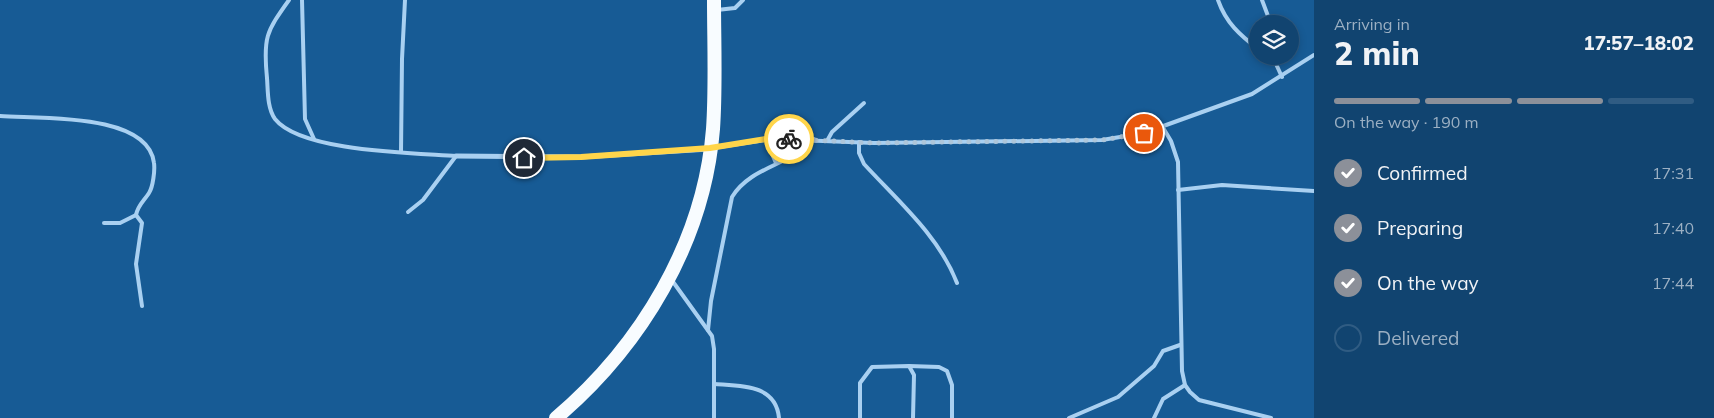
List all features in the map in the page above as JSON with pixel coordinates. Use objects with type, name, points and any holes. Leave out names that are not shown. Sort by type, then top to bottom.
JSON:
[{"type":"highway","points":[[556,418],[586,393],[620,354],[649,314],[670,277],[682,250],[698,203],[710,148],[715,89],[714,5]]},
{"type":"street","points":[[456,156],[581,157],[710,148]]},
{"type":"lane","points":[[289,0],[267,33],[265,57],[268,102],[274,118],[285,128],[336,146],[456,156]]},
{"type":"lane","points":[[302,0],[305,120],[314,139]]},
{"type":"lane","points":[[401,152],[405,0]]},
{"type":"lane","points":[[714,5],[735,8],[743,0]]},
{"type":"lane","points":[[1218,0],[1226,18],[1234,29],[1249,42]]},
{"type":"lane","points":[[1262,0],[1268,15]]},
{"type":"lane","points":[[710,148],[772,138],[859,142],[1102,140],[1144,133],[1252,94],[1282,77],[1314,55]]},
{"type":"lane","points":[[1275,65],[1282,77]]},
{"type":"lane","points":[[827,140],[832,132],[864,103]]},
{"type":"lane","points":[[0,116],[103,122],[127,130],[145,144],[154,162],[151,191],[137,207],[136,215],[142,223],[136,264],[142,306]]},
{"type":"lane","points":[[1162,126],[1171,142],[1178,162],[1180,345],[1185,385],[1199,400],[1270,418]]},
{"type":"lane","points":[[772,138],[772,154],[776,164]]},
{"type":"lane","points":[[708,330],[711,301],[732,197],[737,188],[759,172],[806,149],[814,139]]},
{"type":"lane","points":[[859,142],[859,153],[864,164],[927,232],[942,252],[957,283]]},
{"type":"lane","points":[[408,212],[423,200],[456,156]]},
{"type":"lane","points":[[1178,190],[1222,185],[1314,191]]},
{"type":"lane","points":[[104,223],[120,223],[136,215]]},
{"type":"lane","points":[[670,277],[708,330],[714,349],[714,418]]},
{"type":"lane","points":[[1069,418],[1118,397],[1154,366],[1163,351],[1180,345]]},
{"type":"lane","points":[[908,366],[914,375],[913,418]]},
{"type":"lane","points":[[860,418],[860,383],[872,367],[908,366],[939,367],[947,371],[952,385],[952,418]]},
{"type":"lane","points":[[714,384],[743,386],[767,393],[778,407],[779,418]]},
{"type":"lane","points":[[1154,418],[1163,399],[1185,385]]},
{"type":"lane","points":[[1251,412],[1251,418]]},
{"type":"way so far","points":[[789,139],[874,143],[1102,140],[1144,133]]},
{"type":"route","points":[[524,158],[581,157],[710,148],[772,138],[789,139]]}]
